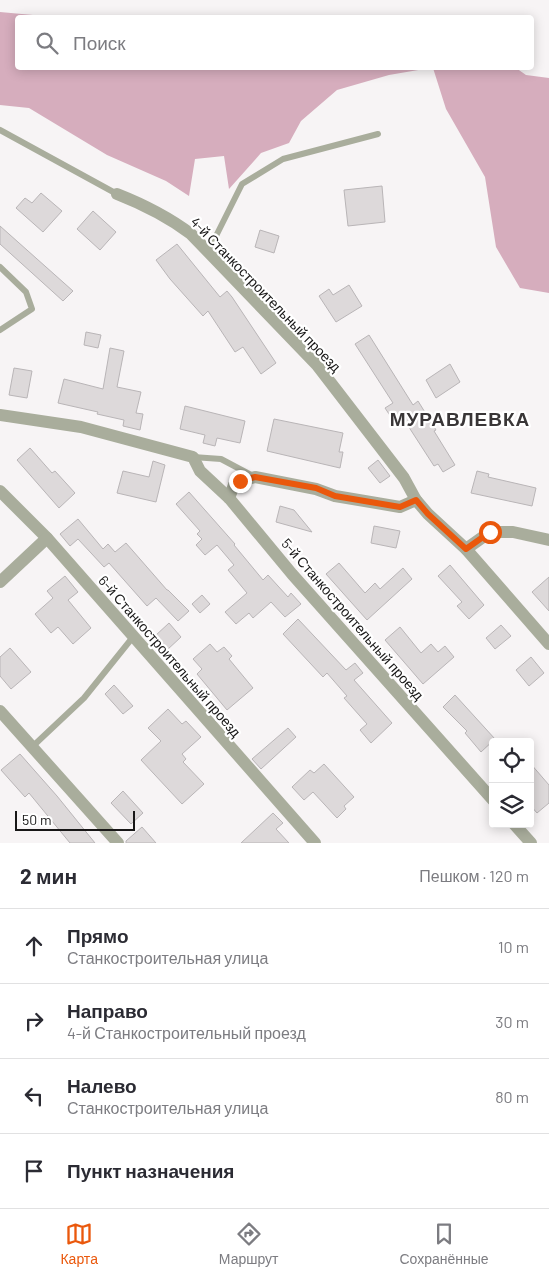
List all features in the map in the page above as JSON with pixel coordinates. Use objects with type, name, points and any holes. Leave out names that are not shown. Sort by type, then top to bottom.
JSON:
[{"type":"street","name":"4-й Станкостроительный проезд","points":[[117,194],[147,205],[173,220],[191,234],[316,365],[404,478],[416,500],[428,514],[466,549],[549,644]]},
{"type":"street","points":[[0,415],[81,427],[193,457]]},
{"type":"street","name":"5-й Станкостроительный проезд","points":[[193,457],[200,471],[229,498],[292,574],[489,796]]},
{"type":"street","points":[[229,498],[234,485],[240,481],[255,477],[316,488],[335,496],[400,507],[416,500]]},
{"type":"street","name":"6-й Станкостроительный проезд","points":[[0,491],[47,538],[315,843]]},
{"type":"street","points":[[466,549],[490,532],[512,532],[549,540]]},
{"type":"street","points":[[0,582],[47,538]]},
{"type":"street","points":[[0,711],[118,843]]},
{"type":"street","points":[[518,828],[531,843]]},
{"type":"lane","points":[[0,130],[117,194]]},
{"type":"lane","points":[[210,254],[217,234],[242,184],[283,159],[378,134]]},
{"type":"lane","points":[[0,267],[26,292],[32,309],[0,330]]},
{"type":"lane","points":[[193,457],[221,459],[255,477]]},
{"type":"lane","points":[[32,748],[84,698],[134,637]]},
{"type":"shaded area","points":[[0,12],[33,15],[15,15],[15,70],[418,70],[389,75],[337,90],[301,121],[289,143],[261,153],[229,189],[224,156],[195,159],[189,196],[166,181],[107,155],[29,108],[0,105]]},
{"type":"shaded area","points":[[434,70],[519,70],[526,75],[549,78],[549,293],[520,288],[496,247],[485,177],[446,109]]},
{"type":"building","points":[[382,186],[385,222],[348,226],[344,190]]},
{"type":"building","points":[[41,193],[62,211],[43,232],[16,208],[25,198],[32,203]]},
{"type":"building","points":[[93,211],[116,232],[100,250],[77,229]]},
{"type":"building","points":[[0,226],[73,291],[63,301],[0,244]]},
{"type":"building","points":[[260,230],[279,236],[274,253],[255,247]]},
{"type":"building","points":[[177,244],[220,297],[227,291],[232,297],[276,363],[261,374],[243,347],[235,352],[208,311],[203,316],[170,279],[156,260]]},
{"type":"building","points":[[349,285],[362,306],[336,322],[319,296],[329,289],[333,295]]},
{"type":"building","points":[[86,332],[101,335],[98,348],[84,345]]},
{"type":"building","points":[[369,335],[413,405],[418,401],[455,465],[443,472],[438,464],[434,466],[403,418],[395,423],[385,408],[393,403],[355,344]]},
{"type":"building","points":[[110,348],[124,351],[117,387],[141,392],[136,413],[143,414],[140,430],[123,426],[124,420],[58,403],[64,379],[103,389]]},
{"type":"building","points":[[450,364],[460,382],[436,398],[426,380]]},
{"type":"building","points":[[14,368],[32,371],[27,398],[9,395]]},
{"type":"building","points":[[185,406],[245,421],[240,443],[217,438],[215,446],[203,443],[205,435],[180,429]]},
{"type":"building","points":[[274,419],[343,433],[339,452],[343,452],[340,468],[267,451]]},
{"type":"building","points":[[30,448],[52,473],[55,471],[75,493],[59,508],[17,460]]},
{"type":"building","points":[[378,460],[390,476],[380,483],[368,468]]},
{"type":"building","points":[[153,461],[165,465],[156,502],[117,493],[123,471],[149,477]]},
{"type":"building","points":[[477,471],[489,474],[488,477],[536,488],[532,506],[471,493]]},
{"type":"building","points":[[189,492],[235,544],[263,580],[268,575],[288,597],[291,593],[301,604],[285,617],[271,602],[253,618],[249,613],[236,624],[225,612],[247,593],[228,570],[234,565],[217,545],[205,555],[196,545],[202,539],[197,534],[200,531],[176,504]]},
{"type":"building","points":[[280,506],[294,510],[312,532],[276,522]]},
{"type":"building","points":[[78,519],[103,549],[108,544],[115,552],[126,543],[167,590],[189,611],[178,621],[156,598],[147,606],[109,563],[104,567],[78,539],[70,546],[60,534]]},
{"type":"building","points":[[374,526],[400,531],[396,548],[371,543]]},
{"type":"building","points":[[339,563],[365,593],[375,583],[380,589],[403,568],[412,579],[367,620],[326,574]]},
{"type":"building","points":[[450,565],[484,605],[469,619],[457,606],[462,602],[438,576]]},
{"type":"building","points":[[65,576],[78,592],[68,600],[91,628],[73,644],[58,627],[51,633],[35,614],[53,598],[47,591]]},
{"type":"building","points":[[549,577],[549,611],[532,592]]},
{"type":"building","points":[[202,595],[210,604],[200,613],[192,604]]},
{"type":"building","points":[[298,619],[346,670],[355,663],[363,673],[354,680],[392,723],[371,743],[360,730],[367,724],[344,698],[347,696],[327,673],[323,677],[283,634]]},
{"type":"building","points":[[169,623],[181,637],[167,650],[155,636]]},
{"type":"building","points":[[501,625],[511,636],[495,649],[486,638]]},
{"type":"building","points":[[400,627],[421,653],[431,644],[438,652],[445,646],[454,657],[423,684],[385,640]]},
{"type":"building","points":[[210,644],[217,652],[224,647],[232,656],[229,659],[253,688],[227,710],[197,674],[202,669],[193,659]]},
{"type":"building","points":[[10,648],[31,672],[11,689],[0,676],[0,657]]},
{"type":"building","points":[[531,657],[544,673],[529,686],[516,670]]},
{"type":"building","points":[[114,685],[133,706],[123,714],[105,694]]},
{"type":"building","points":[[455,695],[494,738],[489,738],[489,745],[481,752],[465,733],[467,731],[443,707]]},
{"type":"building","points":[[168,709],[182,724],[186,721],[201,737],[182,754],[186,759],[183,762],[204,784],[182,804],[141,760],[161,741],[148,728]]},
{"type":"building","points":[[288,728],[296,737],[261,769],[252,759]]},
{"type":"building","points":[[20,754],[95,843],[70,843],[29,793],[25,797],[1,770]]},
{"type":"building","points":[[324,764],[354,797],[344,806],[346,809],[337,818],[313,792],[304,800],[292,787],[310,770],[314,773]]},
{"type":"building","points":[[534,768],[549,785],[549,803],[537,813],[534,810]]},
{"type":"building","points":[[123,791],[143,813],[131,824],[111,803]]},
{"type":"building","points":[[273,813],[283,823],[276,829],[289,843],[241,843]]},
{"type":"building","points":[[142,827],[156,843],[126,843],[126,841]]},
{"type":"district","name":"МУРАВЛЕВКА","points":[[460,418]]},
{"type":"route","points":[[240,481],[255,477],[316,488],[335,496],[400,507],[416,500],[428,514],[466,549],[490,532]]}]
